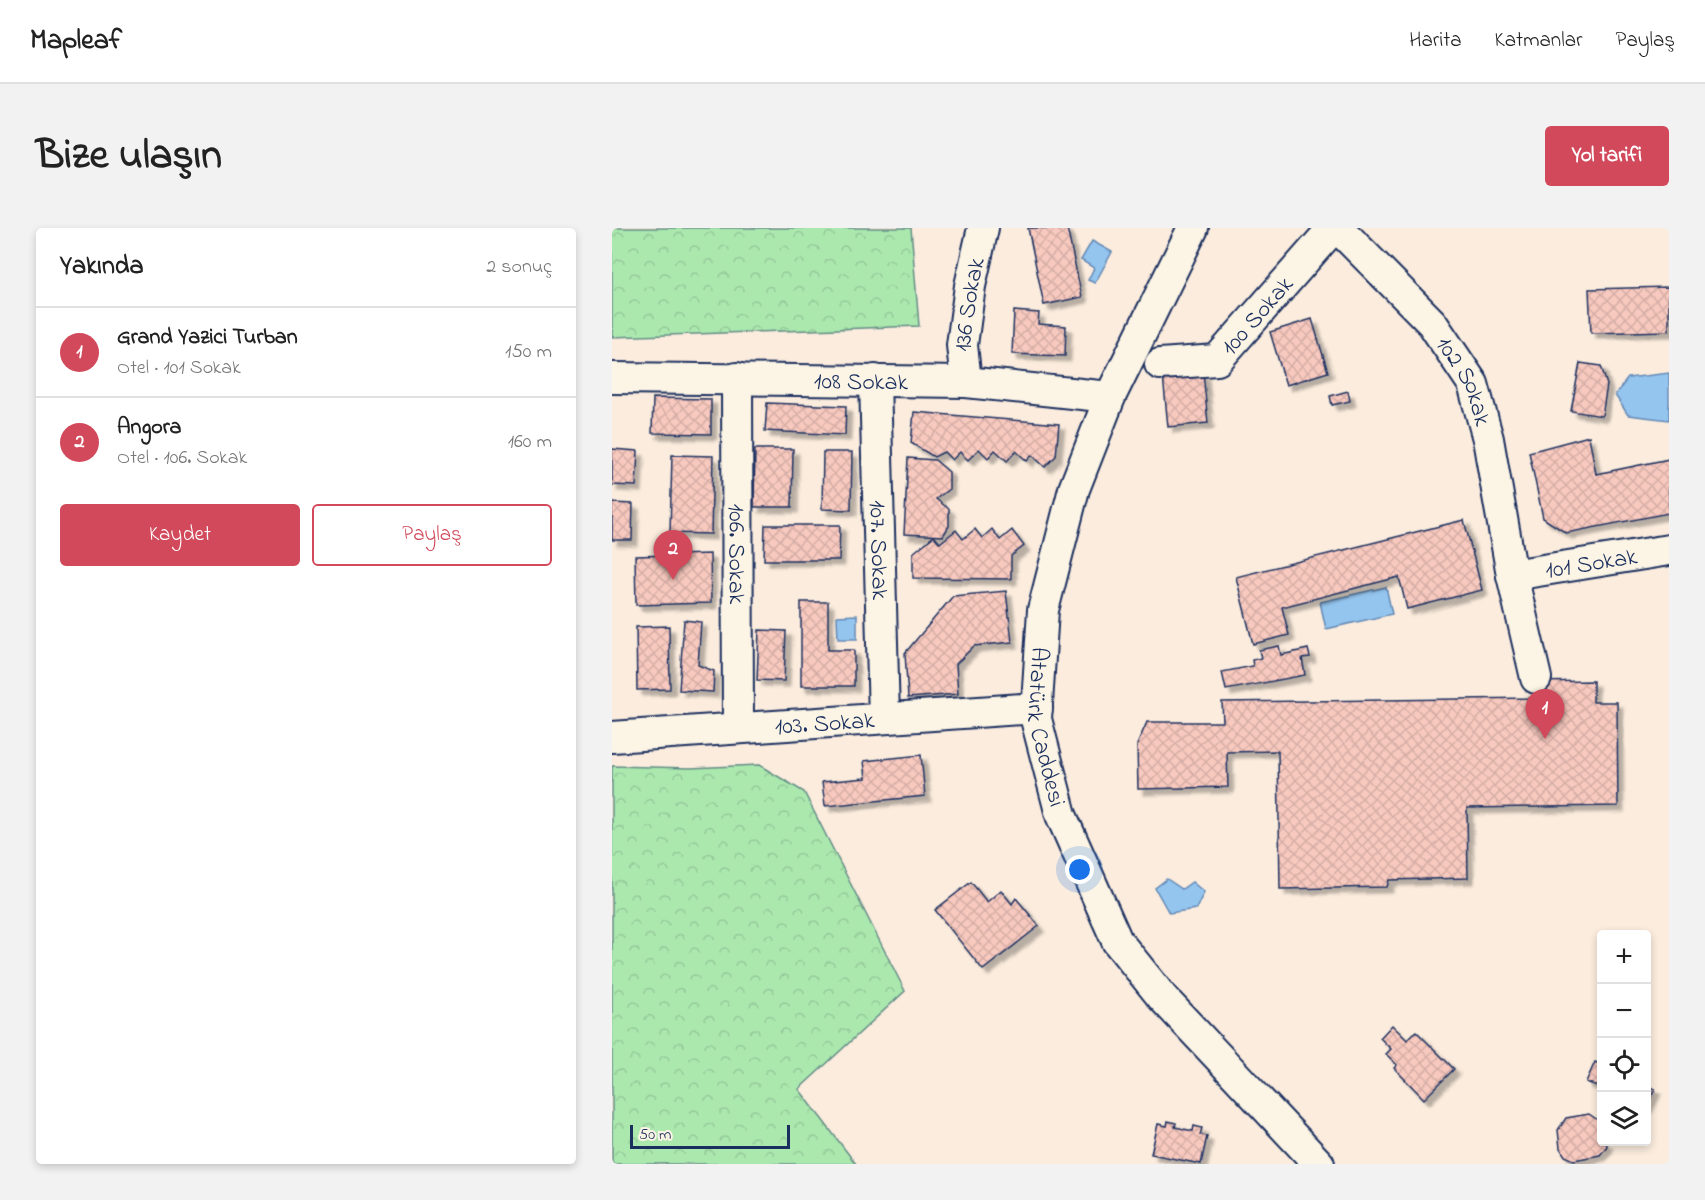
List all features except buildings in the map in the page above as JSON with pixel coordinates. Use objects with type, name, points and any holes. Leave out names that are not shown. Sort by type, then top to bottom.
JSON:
[{"type":"street","name":"136 Sokak","points":[[966,382],[962,345],[970,286],[982,228]]},
{"type":"street","name":"Atatürk Caddesi","points":[[1193,228],[1110,397],[1074,489],[1043,610],[1036,719],[1061,815],[1117,941],[1162,997],[1319,1164]]},
{"type":"street","name":"100 Sokak","points":[[1160,364],[1217,360],[1334,228]]},
{"type":"street","name":"102 Sokak","points":[[1338,228],[1432,323],[1473,384],[1488,439],[1512,575],[1536,678]]},
{"type":"street","name":"108 Sokak","points":[[612,378],[966,382],[1110,397]]},
{"type":"street","name":"106. Sokak","points":[[737,378],[738,728]]},
{"type":"street","name":"107. Sokak","points":[[875,380],[884,718]]},
{"type":"street","name":"101 Sokak","points":[[1512,575],[1669,550]]},
{"type":"street","name":"103. Sokak","points":[[612,737],[1037,708]]},
{"type":"green space","points":[[612,228],[911,228],[919,326],[612,337]]},
{"type":"green space","points":[[759,765],[804,792],[905,991],[799,1089],[856,1164],[612,1164],[612,766],[690,768]]},
{"type":"water","points":[[1092,241],[1112,252],[1095,283],[1088,280],[1094,268],[1081,260]]},
{"type":"water","points":[[1669,373],[1669,420],[1628,415],[1615,395],[1628,378]]},
{"type":"water","points":[[1386,587],[1392,614],[1326,629],[1320,602]]},
{"type":"water","points":[[857,615],[857,639],[838,639],[837,616]]},
{"type":"water","points":[[1167,879],[1182,889],[1192,882],[1204,892],[1196,909],[1169,913],[1155,888]]},
{"type":"place","name":"Angora","points":[[673,580]]},
{"type":"place","name":"Grand Yazici Turban","points":[[1545,739]]}]
